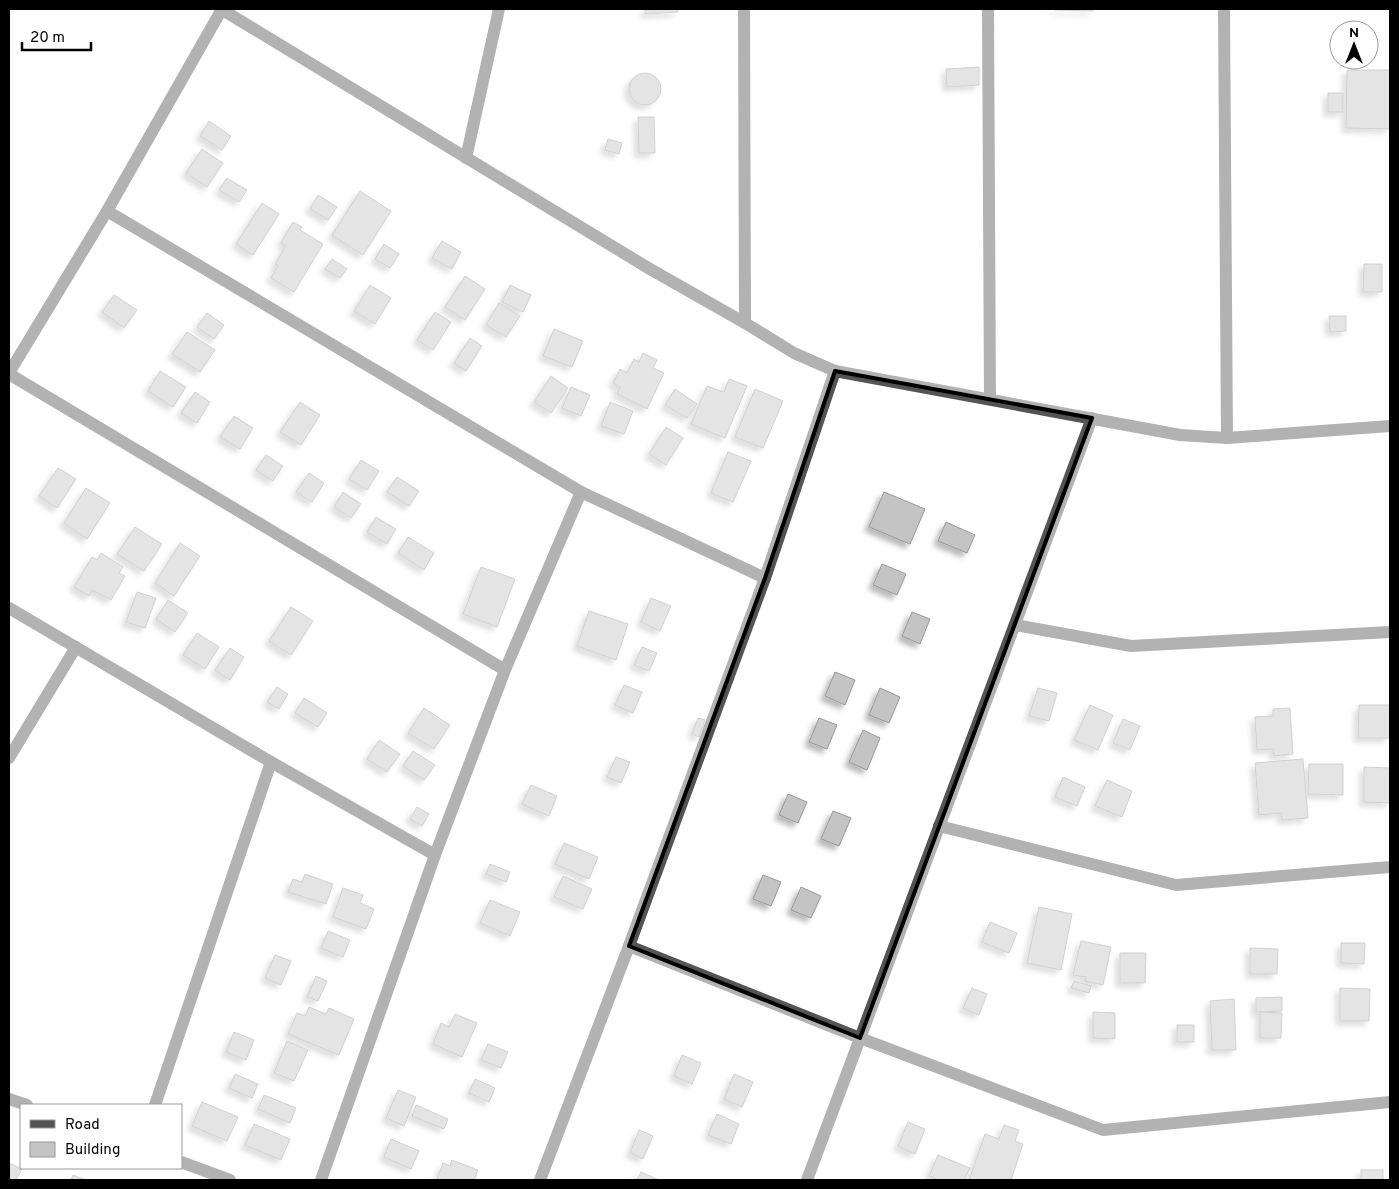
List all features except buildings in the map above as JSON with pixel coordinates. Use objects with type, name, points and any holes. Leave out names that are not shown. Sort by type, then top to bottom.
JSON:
[{"type":"street","points":[[505,670],[9,374],[107,211],[221,9],[650,269],[794,353],[835,370],[1180,435],[1227,438],[1390,426]]},
{"type":"street","points":[[466,158],[499,9]]},
{"type":"street","points":[[744,9],[745,323]]},
{"type":"street","points":[[988,9],[990,399]]},
{"type":"street","points":[[1224,9],[1227,438]]},
{"type":"street","points":[[107,211],[581,492],[765,578]]},
{"type":"street","points":[[540,1180],[765,578],[835,370]]},
{"type":"street","points":[[807,1180],[1092,418]]},
{"type":"street","points":[[322,1180],[435,855],[505,670],[581,492]]},
{"type":"street","points":[[9,608],[271,762],[435,855]]},
{"type":"street","points":[[1014,625],[1131,646],[1390,632]]},
{"type":"street","points":[[9,758],[76,647]]},
{"type":"street","points":[[155,1104],[271,762]]},
{"type":"street","points":[[939,826],[1176,885],[1390,867]]},
{"type":"street","points":[[629,946],[860,1038],[1103,1130],[1390,1102]]},
{"type":"street","points":[[9,1099],[24,1104]]},
{"type":"street","points":[[182,1162],[230,1180]]},
{"type":"highlighted area","points":[[835,371],[1092,418],[860,1038],[629,946],[765,578]]}]
